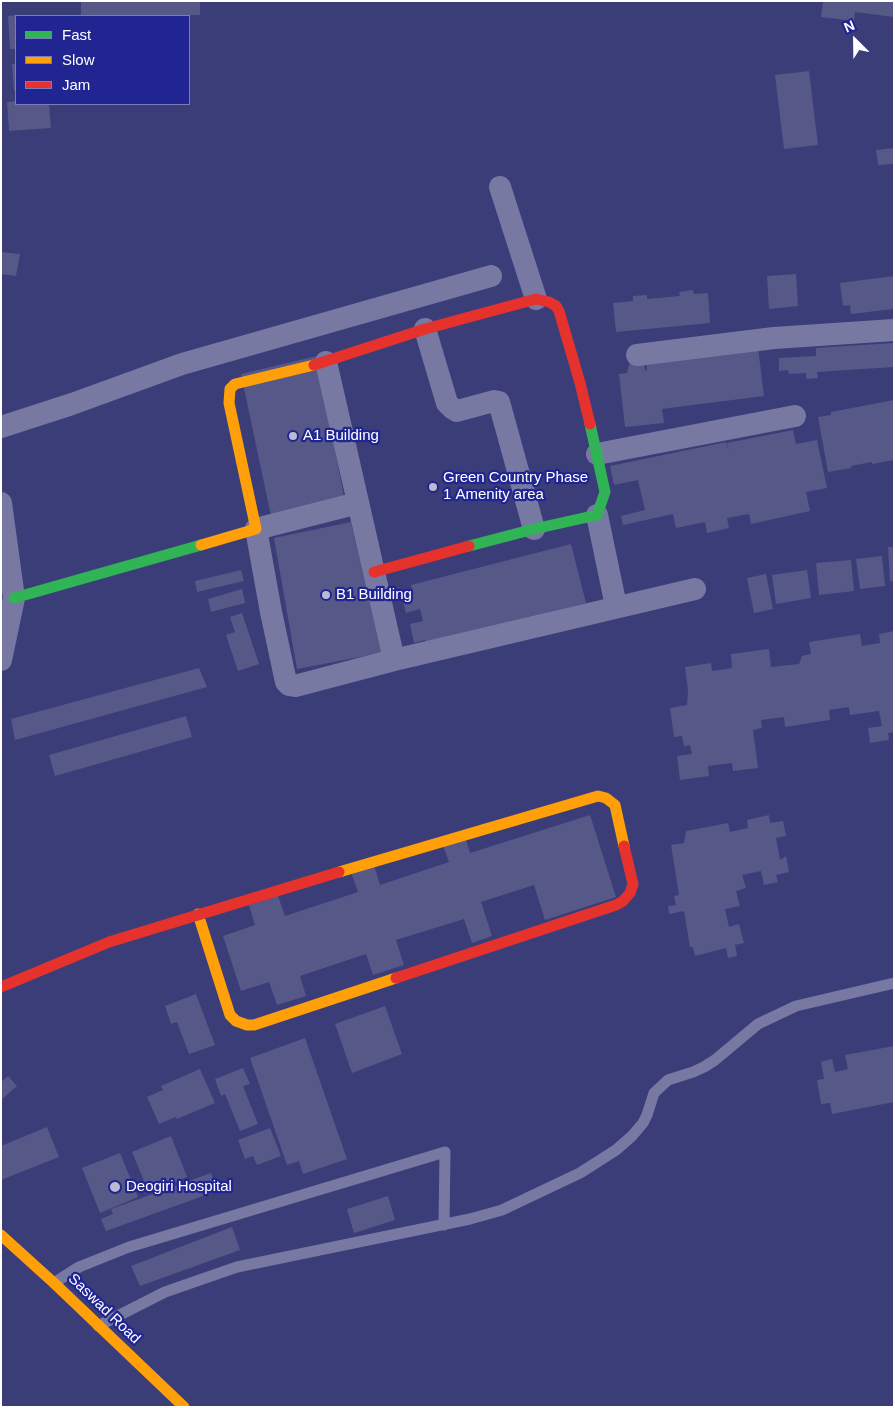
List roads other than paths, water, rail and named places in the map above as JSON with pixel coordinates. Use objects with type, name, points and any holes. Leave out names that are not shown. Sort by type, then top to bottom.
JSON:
[{"type":"main road","points":[[14,598],[256,529],[229,403],[230,389],[234,384],[326,362],[425,329],[536,299],[556,306],[580,383],[605,492],[597,515],[534,529],[374,572]]},
{"type":"main road","points":[[1,987],[109,942],[198,914],[598,796],[606,798],[615,805],[633,884],[630,893],[624,901],[616,905],[254,1025],[247,1025],[236,1021],[230,1015],[198,914]]},
{"type":"main road","name":"Saswad Road","points":[[1,1235],[184,1407]]},
{"type":"street","points":[[500,187],[536,299]]},
{"type":"street","points":[[1,427],[72,404],[182,364],[490,276]]},
{"type":"street","points":[[425,329],[447,403],[452,408],[457,411],[499,402],[534,529]]},
{"type":"street","points":[[637,355],[774,338],[894,330]]},
{"type":"street","points":[[326,362],[394,660]]},
{"type":"street","points":[[597,454],[795,416]]},
{"type":"street","points":[[1,503],[14,598],[1,660]]},
{"type":"street","points":[[358,503],[256,529],[271,612],[286,682],[289,685],[295,686],[616,606],[695,589]]},
{"type":"street","points":[[597,515],[616,606]]},
{"type":"lane","points":[[98,1326],[165,1292],[237,1267],[444,1225],[502,1210],[558,1185],[594,1164],[632,1136],[647,1115],[654,1093],[668,1080],[704,1067],[758,1024],[796,1006],[894,983]]},
{"type":"lane","points":[[54,1283],[79,1267],[129,1247],[445,1152],[444,1225]]},
{"type":"place","name":"A1 Building","points":[[293,436]]},
{"type":"place","name":"Green Country Phase 1 Amenity area","points":[[433,487]]},
{"type":"place","name":"B1 Building","points":[[326,595]]},
{"type":"place","name":"Deogiri Hospital","points":[[115,1187]]}]
